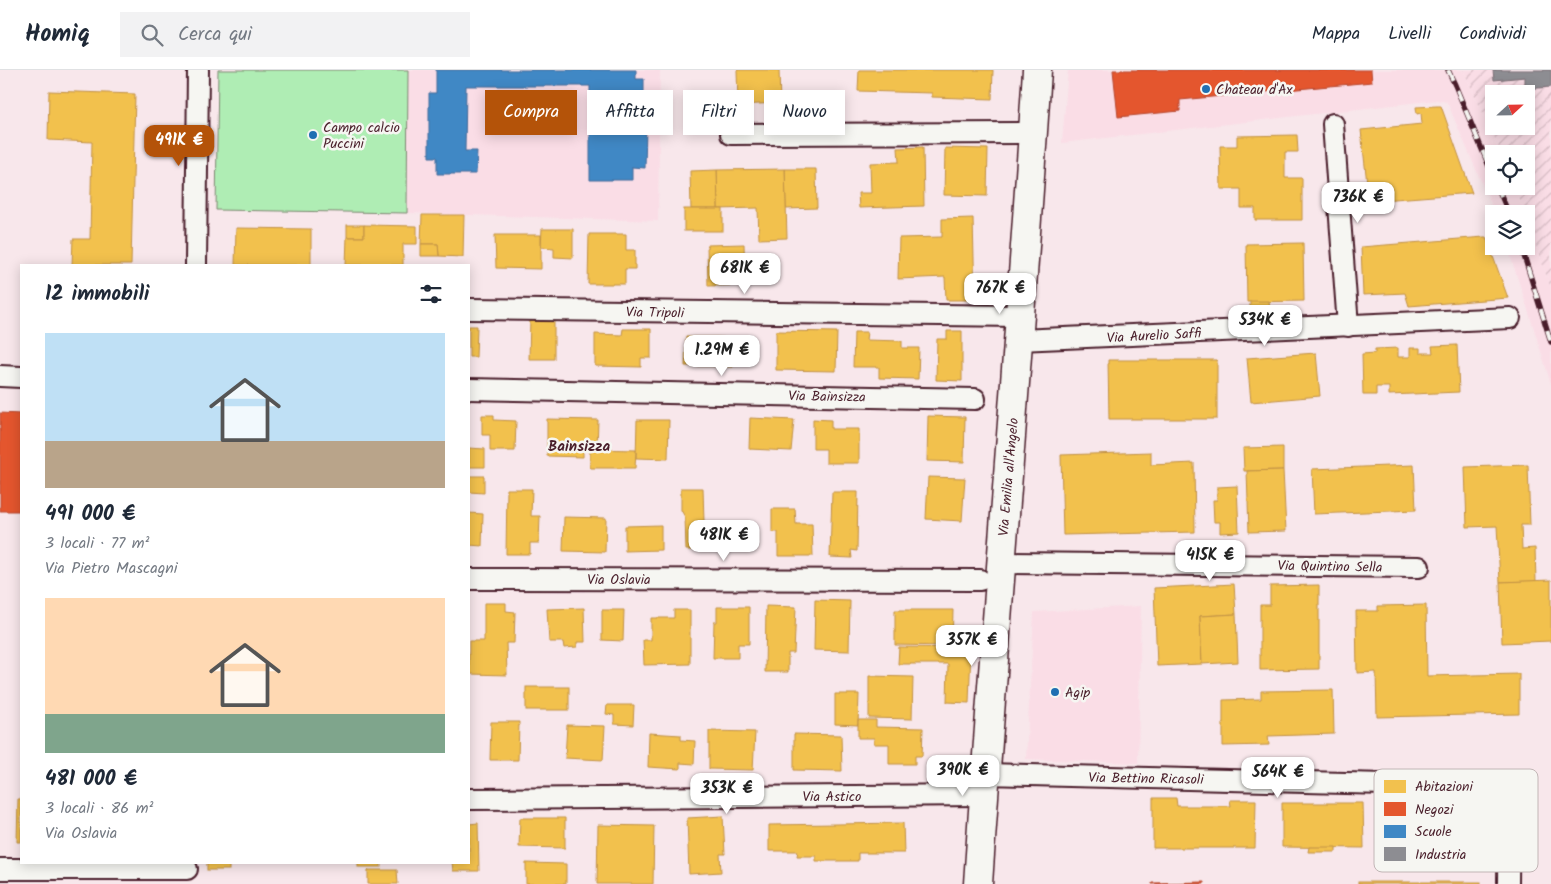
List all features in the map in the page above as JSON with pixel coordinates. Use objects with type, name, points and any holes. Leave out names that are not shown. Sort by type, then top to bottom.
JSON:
[{"type":"main road","name":"Via Emilia all'Angelo","points":[[978,884],[1000,563],[1020,328],[1037,70]]},
{"type":"street","points":[[196,264],[198,70]]},
{"type":"street","points":[[1333,124],[1348,326]]},
{"type":"street","points":[[754,134],[1033,133]]},
{"type":"street","name":"Via Tripoli","points":[[470,309],[1020,328]]},
{"type":"street","name":"Via Aurelio Saffi","points":[[1020,328],[1348,326],[1510,318]]},
{"type":"street","points":[[0,376],[20,377]]},
{"type":"street","name":"Via Bainsizza","points":[[470,389],[975,399]]},
{"type":"street","name":"Via Quintino Sella","points":[[1000,563],[1419,567]]},
{"type":"street","name":"Via Oslavia","points":[[470,579],[980,580]]},
{"type":"street","name":"Via Astico","points":[[470,799],[985,785]]},
{"type":"street","name":"Via Bettino Ricasoli","points":[[985,785],[1374,786]]},
{"type":"street","points":[[0,869],[187,872]]},
{"type":"shaded area","points":[[408,70],[660,70],[660,90],[587,90],[587,135],[659,135],[658,221],[407,213]]},
{"type":"shaded area","points":[[1068,70],[1463,70],[1485,117],[1485,135],[1493,135],[1498,145],[1485,145],[1485,191],[1447,102],[1437,100],[1062,143]]},
{"type":"shaded area","points":[[1463,70],[1551,70],[1551,289],[1535,243],[1535,205],[1522,205],[1518,195],[1535,195],[1535,145],[1498,145],[1493,135],[1535,135],[1535,85],[1485,85],[1485,117]]},
{"type":"shaded area","points":[[1487,195],[1518,195],[1522,205],[1491,205]]},
{"type":"shaded area","points":[[1535,243],[1551,288],[1551,384],[1510,255],[1535,255]]},
{"type":"shaded area","points":[[1141,606],[1138,763],[1026,759],[1034,612]]},
{"type":"green space","name":"Campo calcio Puccini","points":[[218,70],[408,70],[407,213],[216,210]]},
{"type":"building: Abitazioni","points":[[737,70],[779,70],[780,90],[764,90],[764,104],[754,104],[754,90],[738,90]]},
{"type":"building: Abitazioni","points":[[859,70],[993,70],[992,99],[932,97],[932,93],[858,91]]},
{"type":"building: Abitazioni","points":[[49,91],[135,94],[131,264],[72,264],[73,239],[90,239],[92,142],[48,140]]},
{"type":"building: Abitazioni","points":[[1441,106],[1472,193],[1369,201],[1361,130],[1422,124],[1421,113],[1417,114],[1416,107]]},
{"type":"building: Abitazioni","points":[[1297,135],[1298,152],[1285,152],[1285,178],[1302,178],[1302,220],[1255,220],[1255,208],[1241,208],[1241,189],[1221,189],[1220,146],[1237,146],[1237,136]]},
{"type":"building: Abitazioni","points":[[923,147],[924,206],[859,208],[858,193],[871,193],[870,163],[899,162],[898,148]]},
{"type":"building: Abitazioni","points":[[945,148],[988,149],[987,196],[944,195]]},
{"type":"building: Abitazioni","points":[[785,169],[816,169],[817,208],[786,209]]},
{"type":"building: Abitazioni","points":[[785,169],[787,238],[759,239],[758,208],[718,209],[717,170]]},
{"type":"building: Abitazioni","points":[[717,170],[718,209],[691,209],[690,171]]},
{"type":"building: Abitazioni","points":[[684,209],[723,209],[723,231],[684,231]]},
{"type":"building: Abitazioni","points":[[422,215],[464,215],[463,257],[439,256],[438,244],[421,244]]},
{"type":"building: Abitazioni","points":[[973,218],[975,300],[946,300],[945,277],[898,279],[899,238],[942,237],[942,219]]},
{"type":"building: Abitazioni","points":[[347,225],[364,225],[364,237],[347,237]]},
{"type":"building: Abitazioni","points":[[364,225],[417,226],[417,244],[403,244],[403,264],[346,264],[347,237],[364,237]]},
{"type":"building: Abitazioni","points":[[236,228],[311,229],[311,264],[235,264]]},
{"type":"building: Abitazioni","points":[[542,229],[573,229],[573,258],[554,257],[554,248],[541,247]]},
{"type":"building: Abitazioni","points":[[589,234],[626,234],[626,250],[635,250],[635,269],[625,269],[625,284],[588,284]]},
{"type":"building: Abitazioni","points":[[495,235],[541,235],[541,269],[496,268]]},
{"type":"building: Abitazioni","points":[[1485,237],[1485,255],[1492,255],[1508,298],[1409,306],[1405,293],[1363,295],[1361,247]]},
{"type":"building: Abitazioni","points":[[1303,243],[1304,301],[1247,302],[1246,244]]},
{"type":"building: Abitazioni","points":[[421,244],[438,244],[439,256],[421,256]]},
{"type":"building: Abitazioni","points":[[744,244],[745,285],[708,286],[707,245]]},
{"type":"building: Abitazioni","points":[[1250,301],[1269,301],[1270,310],[1261,311],[1261,318],[1250,317]]},
{"type":"building: Abitazioni","points":[[530,319],[554,320],[554,359],[529,359]]},
{"type":"building: Abitazioni","points":[[470,326],[477,326],[476,357],[470,357]]},
{"type":"building: Abitazioni","points":[[623,329],[651,329],[651,358],[641,358],[641,367],[595,366],[595,334],[622,335]]},
{"type":"building: Abitazioni","points":[[776,331],[837,332],[836,371],[776,370]]},
{"type":"building: Abitazioni","points":[[947,331],[962,331],[962,381],[936,380],[937,339],[947,339]]},
{"type":"building: Abitazioni","points":[[854,332],[867,332],[866,340],[902,341],[902,348],[919,348],[918,379],[879,378],[879,367],[853,367]]},
{"type":"building: Abitazioni","points":[[686,337],[717,337],[716,366],[685,366]]},
{"type":"building: Abitazioni","points":[[717,337],[734,338],[733,367],[716,366]]},
{"type":"building: Abitazioni","points":[[1457,345],[1459,392],[1389,395],[1389,387],[1376,387],[1376,395],[1363,395],[1362,354],[1375,353],[1375,349],[1398,348],[1398,357],[1410,357],[1410,348],[1420,348],[1420,353],[1433,353],[1432,346]]},
{"type":"building: Abitazioni","points":[[1316,353],[1320,396],[1251,402],[1247,358]]},
{"type":"building: Abitazioni","points":[[1108,360],[1217,360],[1217,419],[1109,419]]},
{"type":"building: Abitazioni","points":[[482,415],[494,415],[494,420],[516,421],[515,451],[490,451],[490,435],[482,435]]},
{"type":"building: Abitazioni","points":[[928,416],[965,417],[964,462],[927,461]]},
{"type":"building: Abitazioni","points":[[750,418],[794,420],[791,451],[749,449]]},
{"type":"building: Abitazioni","points":[[547,419],[598,420],[597,449],[583,449],[583,457],[547,456]]},
{"type":"building: Abitazioni","points":[[813,419],[831,420],[831,429],[859,429],[859,463],[826,463],[826,449],[813,449]]},
{"type":"building: Abitazioni","points":[[637,420],[669,420],[668,459],[636,458]]},
{"type":"building: Abitazioni","points":[[1283,447],[1283,470],[1244,471],[1243,448]]},
{"type":"building: Abitazioni","points":[[470,448],[485,449],[485,467],[470,467]]},
{"type":"building: Abitazioni","points":[[590,449],[636,450],[635,468],[590,468]]},
{"type":"building: Abitazioni","points":[[1151,452],[1151,465],[1194,463],[1195,532],[1063,535],[1061,455]]},
{"type":"building: Abitazioni","points":[[1414,465],[1416,510],[1314,514],[1312,469]]},
{"type":"building: Abitazioni","points":[[1528,465],[1530,525],[1521,525],[1522,549],[1535,548],[1536,581],[1500,582],[1497,526],[1467,527],[1465,467]]},
{"type":"building: Abitazioni","points":[[1283,470],[1286,531],[1249,532],[1247,471]]},
{"type":"building: Abitazioni","points":[[470,476],[484,476],[484,493],[470,492]]},
{"type":"building: Abitazioni","points":[[928,477],[965,478],[962,521],[926,519]]},
{"type":"building: Abitazioni","points":[[1237,486],[1239,532],[1220,533],[1220,522],[1214,522],[1213,500],[1217,500],[1217,487]]},
{"type":"building: Abitazioni","points":[[681,488],[703,488],[704,522],[708,522],[708,550],[686,550],[685,517],[681,510]]},
{"type":"building: Abitazioni","points":[[507,489],[532,489],[531,516],[540,516],[539,543],[530,543],[530,554],[506,554]]},
{"type":"building: Abitazioni","points":[[832,492],[858,492],[857,551],[851,550],[852,558],[830,557]]},
{"type":"building: Abitazioni","points":[[772,509],[795,509],[796,524],[812,524],[813,556],[778,556],[778,532],[772,532]]},
{"type":"building: Abitazioni","points":[[470,513],[483,514],[482,546],[470,545]]},
{"type":"building: Abitazioni","points":[[564,517],[606,518],[605,552],[563,551]]},
{"type":"building: Abitazioni","points":[[661,525],[661,550],[625,551],[625,526]]},
{"type":"building: Abitazioni","points":[[728,526],[749,527],[749,548],[728,548]]},
{"type":"building: Abitazioni","points":[[1551,580],[1551,641],[1502,643],[1500,582]]},
{"type":"building: Abitazioni","points":[[1234,584],[1236,614],[1200,616],[1202,664],[1157,666],[1154,588]]},
{"type":"building: Abitazioni","points":[[1319,585],[1319,669],[1260,670],[1260,605],[1270,605],[1270,586]]},
{"type":"building: Abitazioni","points":[[815,600],[850,601],[849,651],[814,650]]},
{"type":"building: Abitazioni","points":[[484,603],[506,603],[506,611],[515,612],[514,643],[506,643],[507,675],[470,674],[470,641],[484,641]]},
{"type":"building: Abitazioni","points":[[1426,605],[1427,676],[1519,674],[1519,714],[1377,717],[1376,672],[1357,673],[1356,611],[1378,611],[1378,606]]},
{"type":"building: Abitazioni","points":[[766,606],[796,607],[794,653],[788,653],[788,672],[765,672]]},
{"type":"building: Abitazioni","points":[[717,607],[749,607],[749,644],[738,644],[738,658],[713,658],[714,622],[717,622]]},
{"type":"building: Abitazioni","points":[[584,608],[585,642],[577,642],[577,647],[564,648],[563,642],[549,642],[547,609]]},
{"type":"building: Abitazioni","points":[[602,610],[624,610],[623,641],[602,640]]},
{"type":"building: Abitazioni","points":[[674,610],[690,610],[690,664],[644,665],[643,640],[651,640],[651,618],[674,618]]},
{"type":"building: Abitazioni","points":[[895,610],[953,610],[952,646],[895,645]]},
{"type":"building: Abitazioni","points":[[1236,614],[1238,662],[1202,664],[1200,616]]},
{"type":"building: Abitazioni","points":[[899,647],[971,648],[969,703],[947,702],[948,664],[898,664]]},
{"type":"building: Abitazioni","points":[[869,676],[913,677],[912,719],[869,718]]},
{"type":"building: Abitazioni","points":[[526,687],[569,687],[569,710],[526,710]]},
{"type":"building: Abitazioni","points":[[1333,690],[1334,734],[1268,736],[1269,745],[1223,746],[1223,700],[1261,699],[1261,691]]},
{"type":"building: Abitazioni","points":[[835,694],[859,694],[858,725],[835,724]]},
{"type":"building: Abitazioni","points":[[607,705],[634,705],[633,725],[614,724],[614,715],[606,714]]},
{"type":"building: Abitazioni","points":[[858,720],[876,720],[876,727],[923,728],[922,756],[915,756],[915,764],[889,764],[889,744],[874,744],[874,738],[858,738]]},
{"type":"building: Abitazioni","points":[[491,722],[519,722],[518,760],[490,760]]},
{"type":"building: Abitazioni","points":[[567,725],[605,726],[603,760],[565,758]]},
{"type":"building: Abitazioni","points":[[709,731],[755,732],[753,770],[709,769]]},
{"type":"building: Abitazioni","points":[[649,733],[681,735],[681,740],[695,741],[694,764],[680,763],[680,769],[648,767]]},
{"type":"building: Abitazioni","points":[[794,734],[841,735],[842,771],[794,770]]},
{"type":"building: Abitazioni","points":[[1153,798],[1176,798],[1177,806],[1231,806],[1230,800],[1256,800],[1255,848],[1153,848]]},
{"type":"building: Abitazioni","points":[[18,799],[20,799],[20,842],[17,842]]},
{"type":"building: Abitazioni","points":[[1282,803],[1363,803],[1364,848],[1282,847]]},
{"type":"building: Abitazioni","points":[[723,816],[725,854],[720,854],[721,872],[689,874],[687,818]]},
{"type":"building: Abitazioni","points":[[520,818],[565,818],[565,848],[519,847]]},
{"type":"building: Abitazioni","points":[[478,823],[479,871],[453,871],[452,864],[470,864],[470,824]]},
{"type":"building: Abitazioni","points":[[903,823],[904,853],[858,853],[858,861],[816,861],[816,856],[797,856],[798,851],[769,851],[769,825]]},
{"type":"building: Abitazioni","points":[[598,825],[654,826],[653,884],[597,884]]},
{"type":"building: Abitazioni","points":[[1309,847],[1336,847],[1336,852],[1308,852]]},
{"type":"building: Abitazioni","points":[[526,863],[566,864],[566,884],[526,884]]},
{"type":"building: Abitazioni","points":[[207,864],[229,864],[229,870],[207,870]]},
{"type":"building: Abitazioni","points":[[358,864],[381,864],[381,867],[358,867]]},
{"type":"building: Abitazioni","points":[[368,870],[397,870],[398,884],[368,884]]},
{"type":"building: Abitazioni","points":[[1358,882],[1481,882],[1481,884],[1358,884]]},
{"type":"building: Negozi","name":"Chateau d'Ax","points":[[1113,70],[1371,70],[1372,82],[1180,100],[1180,111],[1118,117]]},
{"type":"building: Negozi","points":[[0,413],[20,414],[20,511],[0,511]]},
{"type":"building: Negozi","points":[[1204,882],[1204,884],[1152,884],[1152,883]]},
{"type":"building: Scuole","points":[[436,70],[636,70],[636,79],[644,79],[644,90],[590,90],[590,86],[466,86],[465,151],[477,151],[476,174],[437,174],[437,157],[429,157],[429,93],[436,93]]},
{"type":"building: Scuole","points":[[590,135],[646,135],[645,168],[632,167],[632,180],[590,180]]},
{"type":"building: Industria","points":[[1493,70],[1551,70],[1551,87],[1535,88],[1535,85],[1525,85],[1525,77],[1494,80]]},
{"type":"railway","points":[[1448,70],[1485,157]]},
{"type":"railway","points":[[1501,195],[1505,205]]},
{"type":"railway","points":[[1524,255],[1551,342]]},
{"type":"place","name":"Chateau d'Ax","points":[[1206,89]]},
{"type":"place","name":"Campo calcio Puccini","points":[[313,135]]},
{"type":"place","name":"Agip","points":[[1055,692]]},
{"type":"district","name":"Bainsizza","points":[[579,446]]}]
